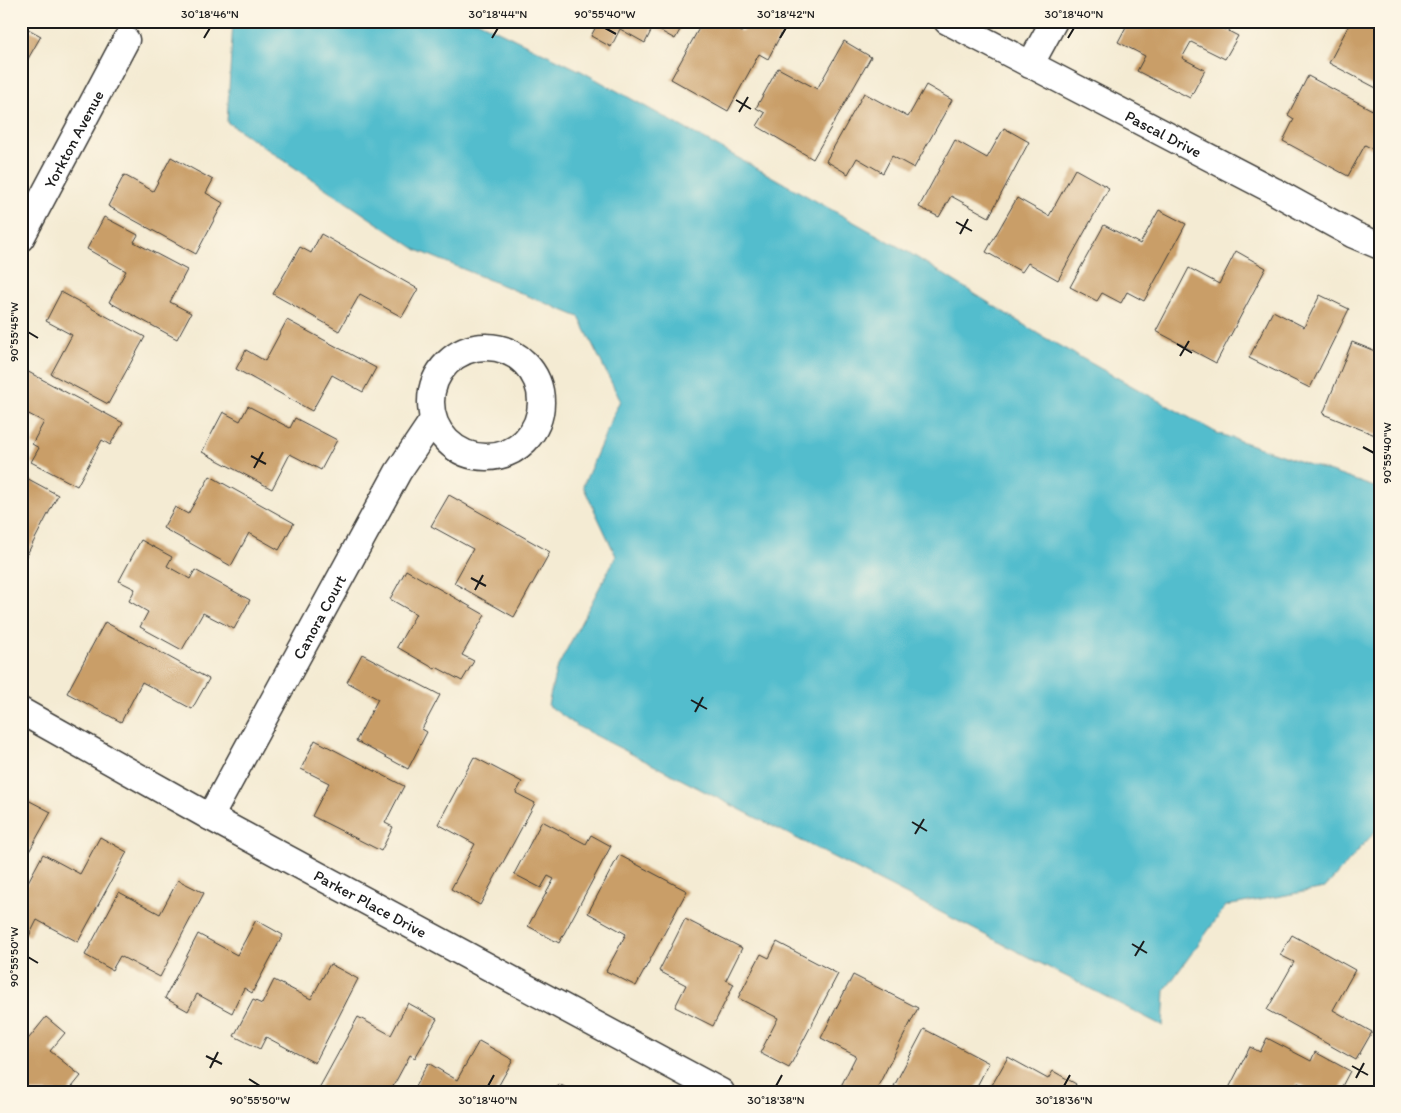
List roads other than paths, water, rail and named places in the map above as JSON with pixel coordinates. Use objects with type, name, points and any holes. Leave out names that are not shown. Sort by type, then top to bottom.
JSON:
[{"type":"street","name":"Pascal Drive","points":[[947,21],[1266,187],[1354,235],[1380,246]]},
{"type":"street","points":[[1030,64],[1054,21]]},
{"type":"street","name":"Yorkton Avenue","points":[[21,238],[126,40]]},
{"type":"street","points":[[486,346],[504,349],[520,357],[532,369],[540,385],[542,404],[538,423],[528,439],[512,451],[494,457],[475,457],[457,450],[442,437],[433,420],[430,403],[433,385],[441,369],[453,357],[469,349],[486,346]]},
{"type":"street","name":"Canora Court","points":[[210,817],[398,472],[433,420]]},
{"type":"street","name":"Parker Place Drive","points":[[21,711],[210,817],[721,1092]]},
{"type":"water","points":[[233,21],[477,21],[581,71],[908,252],[1040,335],[1217,433],[1380,489],[1380,826],[1325,888],[1226,906],[1165,990],[1163,1026],[577,726],[548,705],[556,670],[616,556],[583,486],[620,400],[579,317],[417,250],[227,122]]}]
